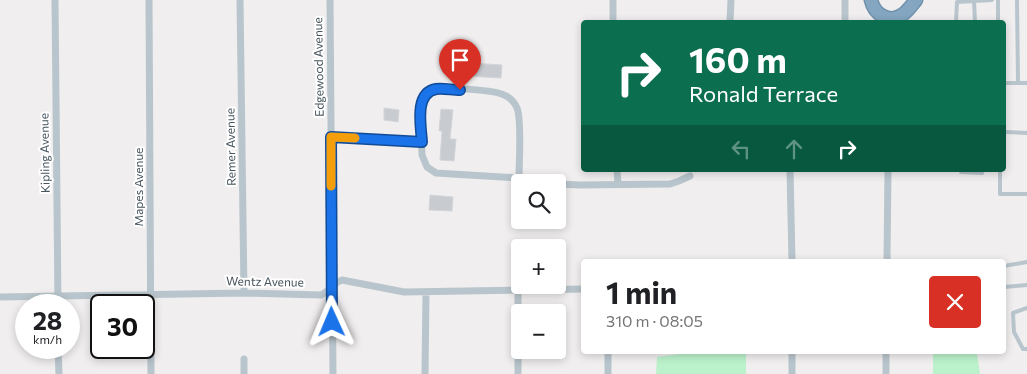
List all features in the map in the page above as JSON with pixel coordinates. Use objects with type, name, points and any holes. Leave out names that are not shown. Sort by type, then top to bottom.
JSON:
[{"type":"highway","points":[[871,0],[874,8],[880,15],[892,19],[903,15],[916,0]]},
{"type":"street","name":"Kipling Avenue","points":[[55,0],[58,294]]},
{"type":"street","name":"Mapes Avenue","points":[[149,0],[151,294]]},
{"type":"street","name":"Remer Avenue","points":[[240,0],[244,293]]},
{"type":"street","name":"Edgewood Avenue","points":[[330,0],[332,374]]},
{"type":"street","points":[[613,0],[613,20]]},
{"type":"street","points":[[730,20],[731,0]]},
{"type":"street","points":[[845,0],[845,20]]},
{"type":"street","points":[[511,178],[436,174],[427,167],[424,162],[422,142],[421,103],[423,98],[431,90],[436,89],[499,92],[506,95],[513,101],[519,113],[519,174]]},
{"type":"street","points":[[331,137],[422,142]]},
{"type":"street","points":[[617,172],[618,184]]},
{"type":"street","points":[[790,172],[792,259]]},
{"type":"street","points":[[887,259],[888,172]]},
{"type":"street","points":[[566,184],[670,184],[690,176]]},
{"type":"street","name":"Wentz Avenue","points":[[151,294],[321,294],[331,288],[336,282],[342,280],[404,292],[511,290]]},
{"type":"street","name":"Wentz Avenue","points":[[566,289],[581,289]]},
{"type":"street","points":[[425,374],[426,292]]},
{"type":"street","points":[[518,294],[518,374]]},
{"type":"street","name":"Wentz Avenue","points":[[0,297],[15,297]]},
{"type":"street","points":[[608,354],[608,374]]},
{"type":"street","points":[[792,354],[792,374]]},
{"type":"street","points":[[886,354],[886,374]]},
{"type":"street","points":[[58,359],[59,374]]},
{"type":"street","name":"Mapes Avenue","points":[[152,359],[152,374]]},
{"type":"street","points":[[244,359],[244,374]]},
{"type":"lane","points":[[956,20],[957,2],[992,0]]},
{"type":"lane","points":[[998,0],[998,20]]},
{"type":"lane","points":[[1017,0],[1018,83]]},
{"type":"lane","points":[[974,1],[975,20]]},
{"type":"lane","points":[[1006,83],[1027,83]]},
{"type":"lane","points":[[1006,132],[1027,133]]},
{"type":"lane","points":[[961,172],[982,172]]},
{"type":"lane","points":[[1000,172],[1000,194],[1027,194]]},
{"type":"lane","points":[[1006,266],[1027,262]]},
{"type":"lane","points":[[1006,287],[1027,285]]},
{"type":"lane","points":[[1027,308],[1013,313],[1014,332],[1023,349],[1027,349]]},
{"type":"green space","points":[[680,354],[746,354],[746,374],[656,374],[657,357]]},
{"type":"green space","points":[[933,354],[977,354],[980,374],[933,374]]},
{"type":"building","points":[[463,55],[471,56],[471,63],[502,65],[501,78],[448,75],[449,60],[463,61]]},
{"type":"building","points":[[384,108],[399,110],[398,122],[384,120]]},
{"type":"building","points":[[441,109],[453,110],[450,139],[456,139],[454,161],[440,160],[442,131],[439,131]]},
{"type":"building","points":[[430,195],[453,197],[452,211],[429,210]]},
{"type":"slow traffic","points":[[331,186],[331,137],[355,138]]},
{"type":"route","points":[[332,322],[331,137],[422,142],[421,103],[423,98],[431,90],[460,90]]}]
